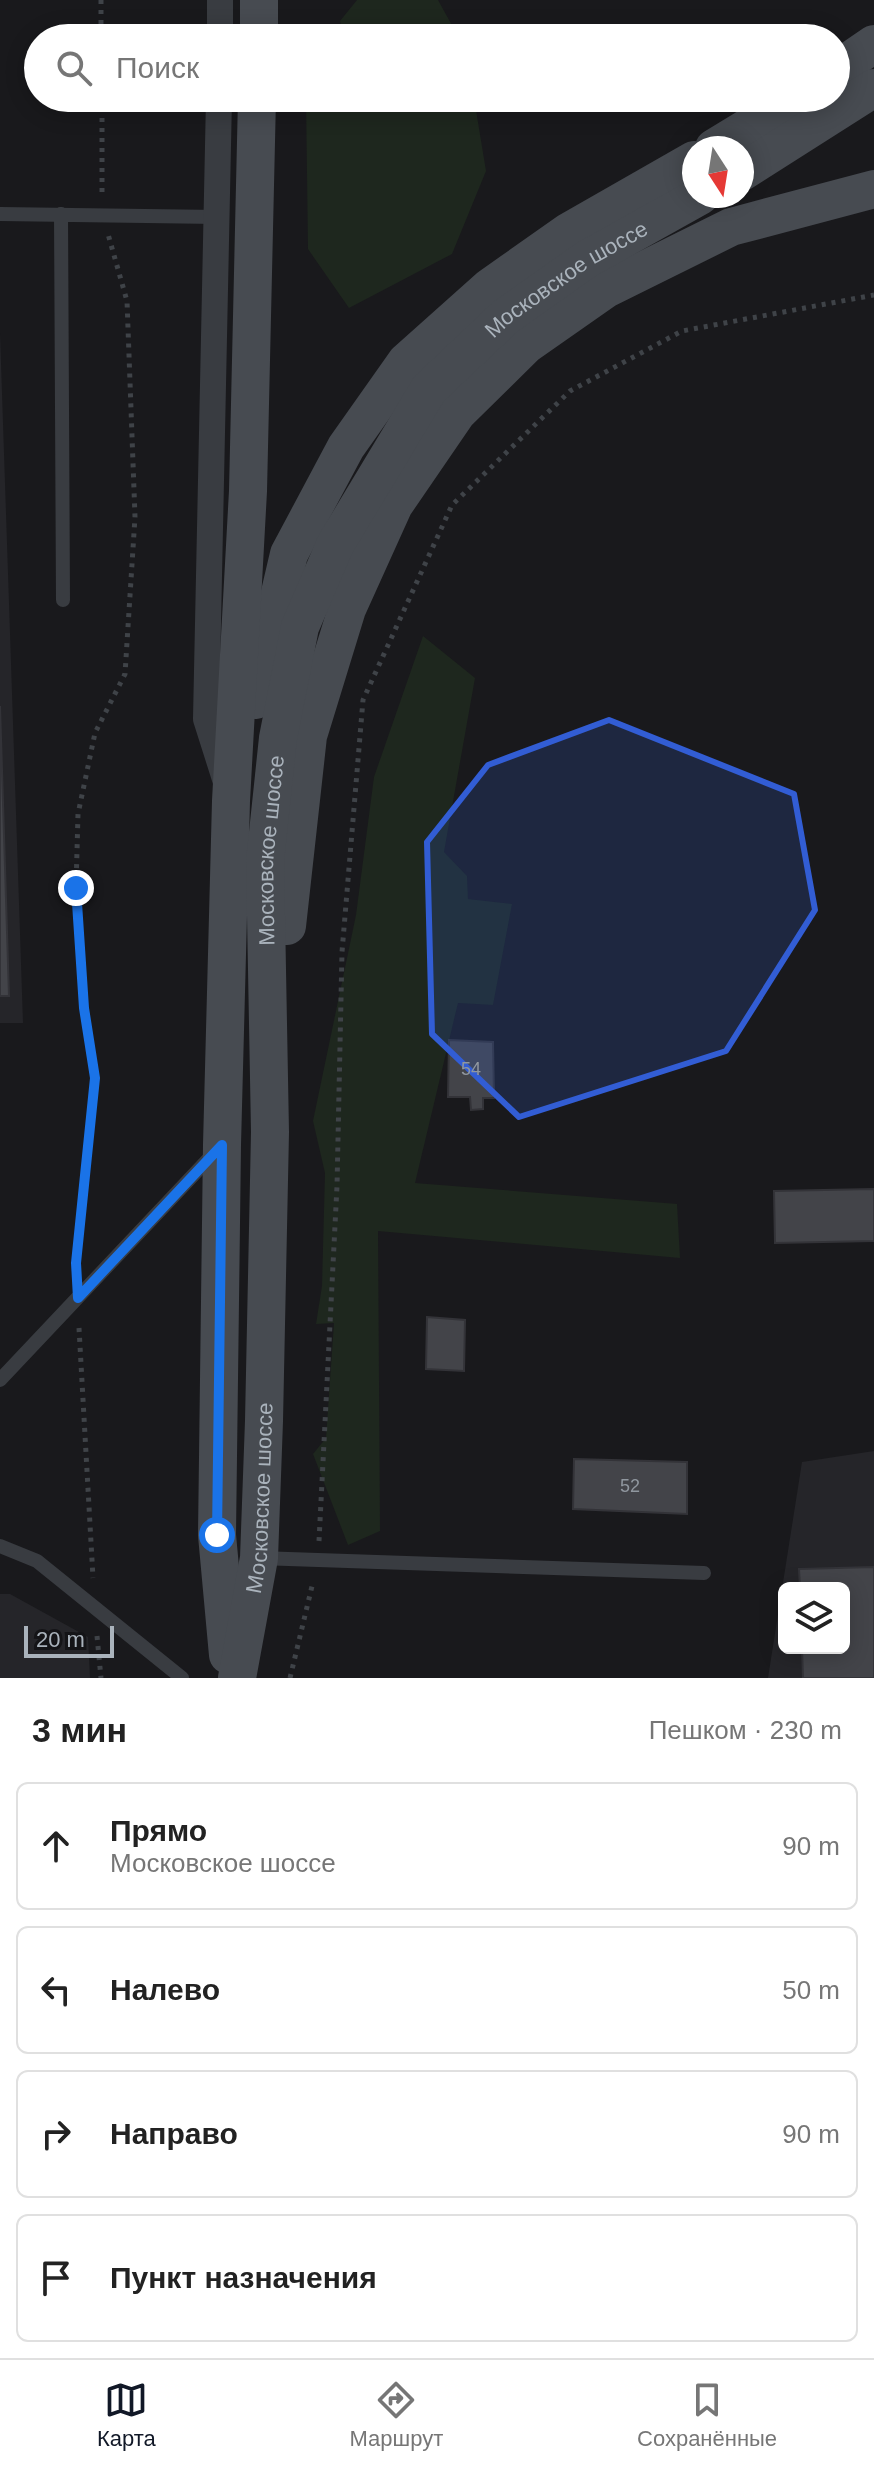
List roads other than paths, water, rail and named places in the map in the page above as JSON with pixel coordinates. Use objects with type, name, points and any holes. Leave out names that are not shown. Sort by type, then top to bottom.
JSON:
[{"type":"main road","points":[[259,0],[259,24]]},
{"type":"main road","points":[[850,60],[874,44]]},
{"type":"main road","points":[[850,103],[874,88]]},
{"type":"main road","points":[[231,801],[248,491],[257,112]]},
{"type":"main road","points":[[734,136],[773,112]]},
{"type":"main road","points":[[754,164],[836,112]]},
{"type":"main road","points":[[231,801],[289,554],[346,447],[406,362],[490,287],[568,232],[682,167]]},
{"type":"main road","points":[[270,1132],[290,889],[308,736],[347,609],[394,505],[457,413],[526,345],[606,289],[731,227],[874,189]]},
{"type":"main road","name":"Московское шоссе","points":[[237,1678],[259,1558],[270,1132],[265,861],[278,738],[300,627],[335,545],[429,389],[505,317],[587,259],[682,206]]},
{"type":"main road","name":"Московское шоссе","points":[[230,1678],[217,1535],[222,1145],[231,801]]},
{"type":"street","points":[[220,0],[220,24]]},
{"type":"street","points":[[219,112],[206,719],[231,801],[265,861]]},
{"type":"lane","points":[[0,214],[218,217]]},
{"type":"lane","points":[[61,214],[63,600]]},
{"type":"lane","points":[[0,1380],[222,1145]]},
{"type":"lane","points":[[0,1546],[37,1561],[182,1678]]},
{"type":"lane","points":[[259,1558],[704,1573]]}]
